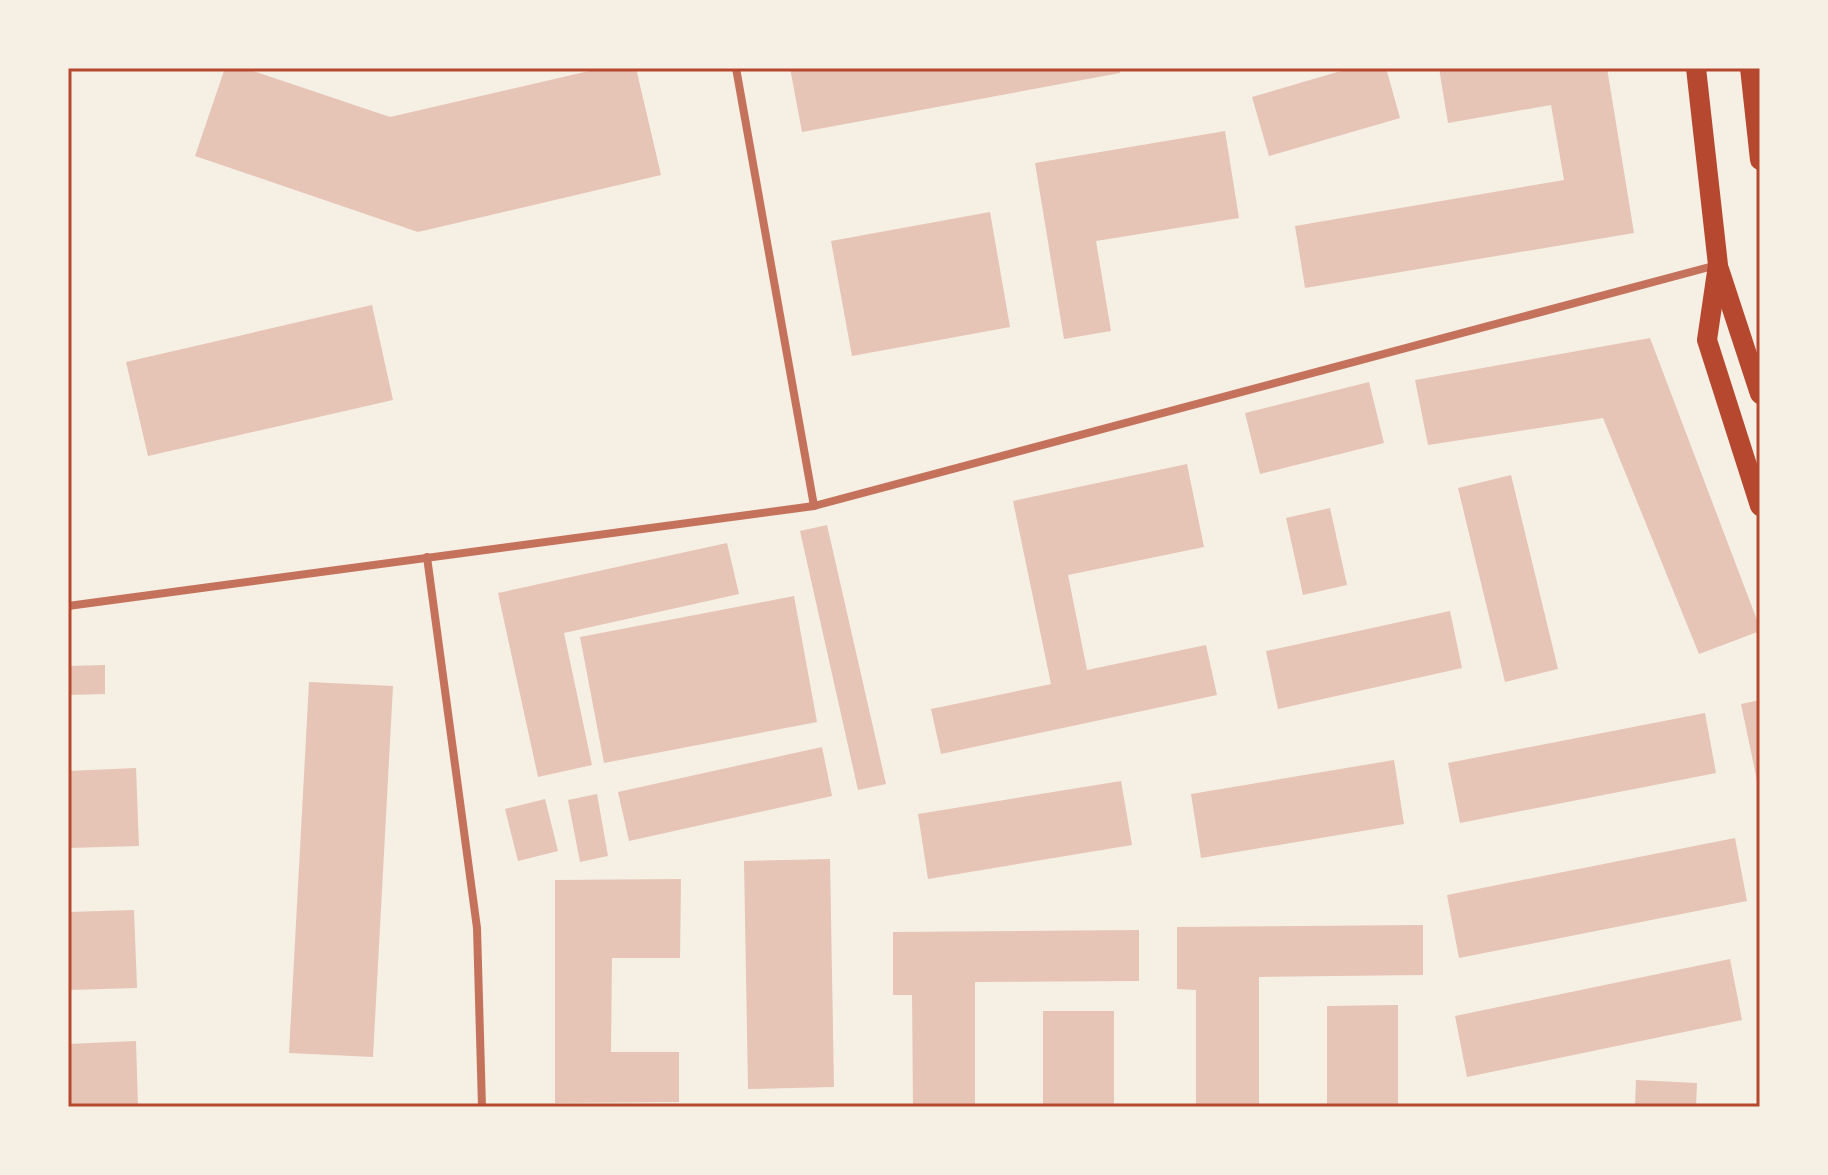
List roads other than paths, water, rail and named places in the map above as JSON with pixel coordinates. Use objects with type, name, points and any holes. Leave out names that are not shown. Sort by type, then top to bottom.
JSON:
[{"type":"main road","points":[[1696,68],[1718,265],[1760,394]]},
{"type":"main road","points":[[1750,68],[1760,160]]},
{"type":"main road","points":[[1718,265],[1707,340],[1760,506]]},
{"type":"street","points":[[736,68],[814,506]]},
{"type":"street","points":[[68,606],[814,506],[1718,265]]},
{"type":"street","points":[[427,557],[477,928],[482,1107]]}]
